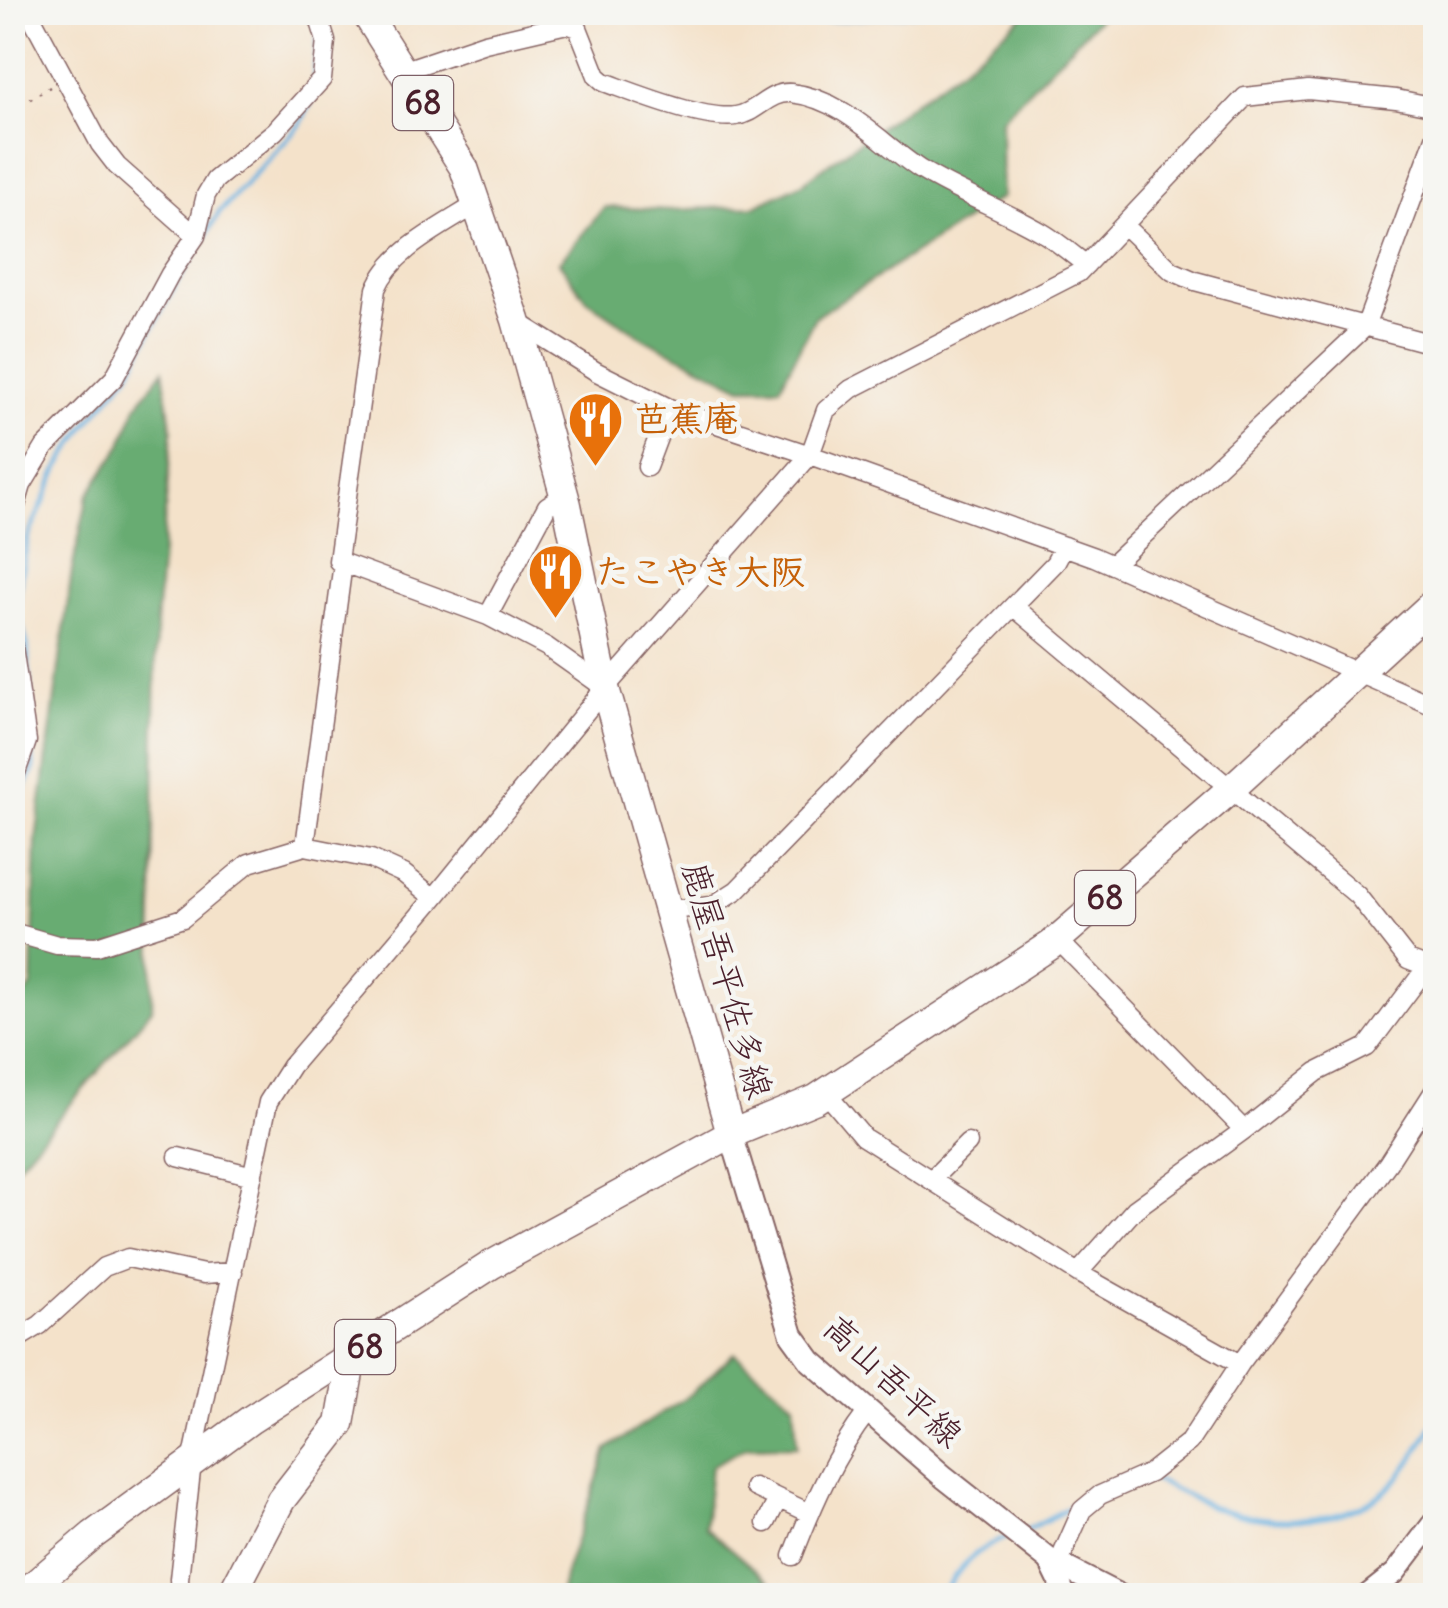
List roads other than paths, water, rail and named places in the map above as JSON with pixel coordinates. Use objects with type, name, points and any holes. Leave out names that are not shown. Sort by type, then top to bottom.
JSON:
[{"type":"main road","name":"鹿屋吾平佐多線","points":[[365,12],[464,168],[478,203],[516,320],[564,495],[605,688],[731,1134],[826,1093],[1057,940],[1232,788],[1436,600]]},
{"type":"main road","name":"68","points":[[21,1596],[93,1535],[250,1420],[490,1265],[731,1134]]},
{"type":"main road","name":"高山吾平線","points":[[731,1134],[792,1335],[810,1361],[1053,1562],[1120,1596]]},
{"type":"main road","name":"68","points":[[231,1596],[282,1500],[340,1424],[352,1356]]},
{"type":"street","points":[[30,12],[62,76],[116,166],[196,236]]},
{"type":"street","points":[[12,519],[22,485],[45,447],[114,378],[170,274],[196,236],[206,196],[215,180],[274,131],[322,79],[326,40],[317,12]]},
{"type":"street","points":[[761,12],[788,17],[812,12]]},
{"type":"street","points":[[402,71],[485,44],[567,24],[578,28],[597,76],[604,82],[661,102],[717,115],[736,116],[776,94],[792,93],[820,102],[862,123],[920,169],[1044,234],[1086,265]]},
{"type":"street","points":[[180,1596],[178,1579],[192,1462],[268,1102],[291,1066],[605,688],[810,454],[826,410],[851,389],[1078,273],[1246,98],[1308,90],[1436,107]]},
{"type":"street","points":[[1112,565],[1365,327],[1436,135]]},
{"type":"street","points":[[478,203],[394,261],[382,274],[376,289],[338,561],[488,616],[547,648],[605,688]]},
{"type":"street","points":[[1124,225],[1172,271],[1224,290],[1436,346]]},
{"type":"street","points":[[516,320],[597,372],[669,408],[810,454],[1064,546],[1436,707]]},
{"type":"street","points":[[646,467],[669,408]]},
{"type":"street","points":[[488,616],[547,506],[564,495]]},
{"type":"street","points":[[669,910],[712,906],[736,890],[1055,563],[1064,546]]},
{"type":"street","points":[[305,846],[343,563]]},
{"type":"street","points":[[1013,606],[1357,895],[1408,960],[1431,969],[1367,1047],[1317,1072],[1135,1209],[1078,1273]]},
{"type":"street","points":[[12,640],[28,741],[12,784]]},
{"type":"street","points":[[12,932],[57,945],[97,946],[184,918],[249,863],[305,846],[371,859],[404,874],[434,898]]},
{"type":"street","points":[[1057,940],[1244,1130]]},
{"type":"street","points":[[1066,1596],[1053,1562],[1082,1510],[1100,1495],[1150,1473],[1190,1442],[1240,1364],[1388,1163],[1436,1088]]},
{"type":"street","points":[[826,1093],[863,1138],[1078,1273],[1240,1364]]},
{"type":"street","points":[[931,1180],[968,1143]]},
{"type":"street","points":[[178,1157],[253,1176]]},
{"type":"street","points":[[12,1342],[40,1325],[104,1267],[128,1258],[204,1274],[233,1272]]},
{"type":"street","points":[[793,1556],[842,1445],[868,1410]]},
{"type":"street","points":[[754,1487],[809,1513]]},
{"type":"street","points":[[766,1522],[778,1499]]},
{"type":"street","points":[[1366,1596],[1396,1574],[1436,1519]]},
{"type":"waterway","points":[[737,12],[760,20]]},
{"type":"waterway","points":[[801,23],[922,12]]},
{"type":"waterway","points":[[314,76],[318,38]]},
{"type":"waterway","points":[[31,711],[27,645],[17,609],[21,573],[28,537],[59,467],[85,427],[129,373],[219,213],[300,125],[311,102]]},
{"type":"waterway","points":[[12,814],[33,770],[32,747]]},
{"type":"waterway","points":[[1151,1479],[1241,1515],[1303,1520],[1344,1513],[1380,1495],[1397,1480],[1436,1420]]},
{"type":"waterway","points":[[1023,1532],[1080,1502]]},
{"type":"waterway","points":[[942,1596],[969,1559],[1008,1537]]},
{"type":"place","name":"芭蕉庵","points":[[595,468]]},
{"type":"place","name":"たこやき大阪","points":[[556,621]]}]
